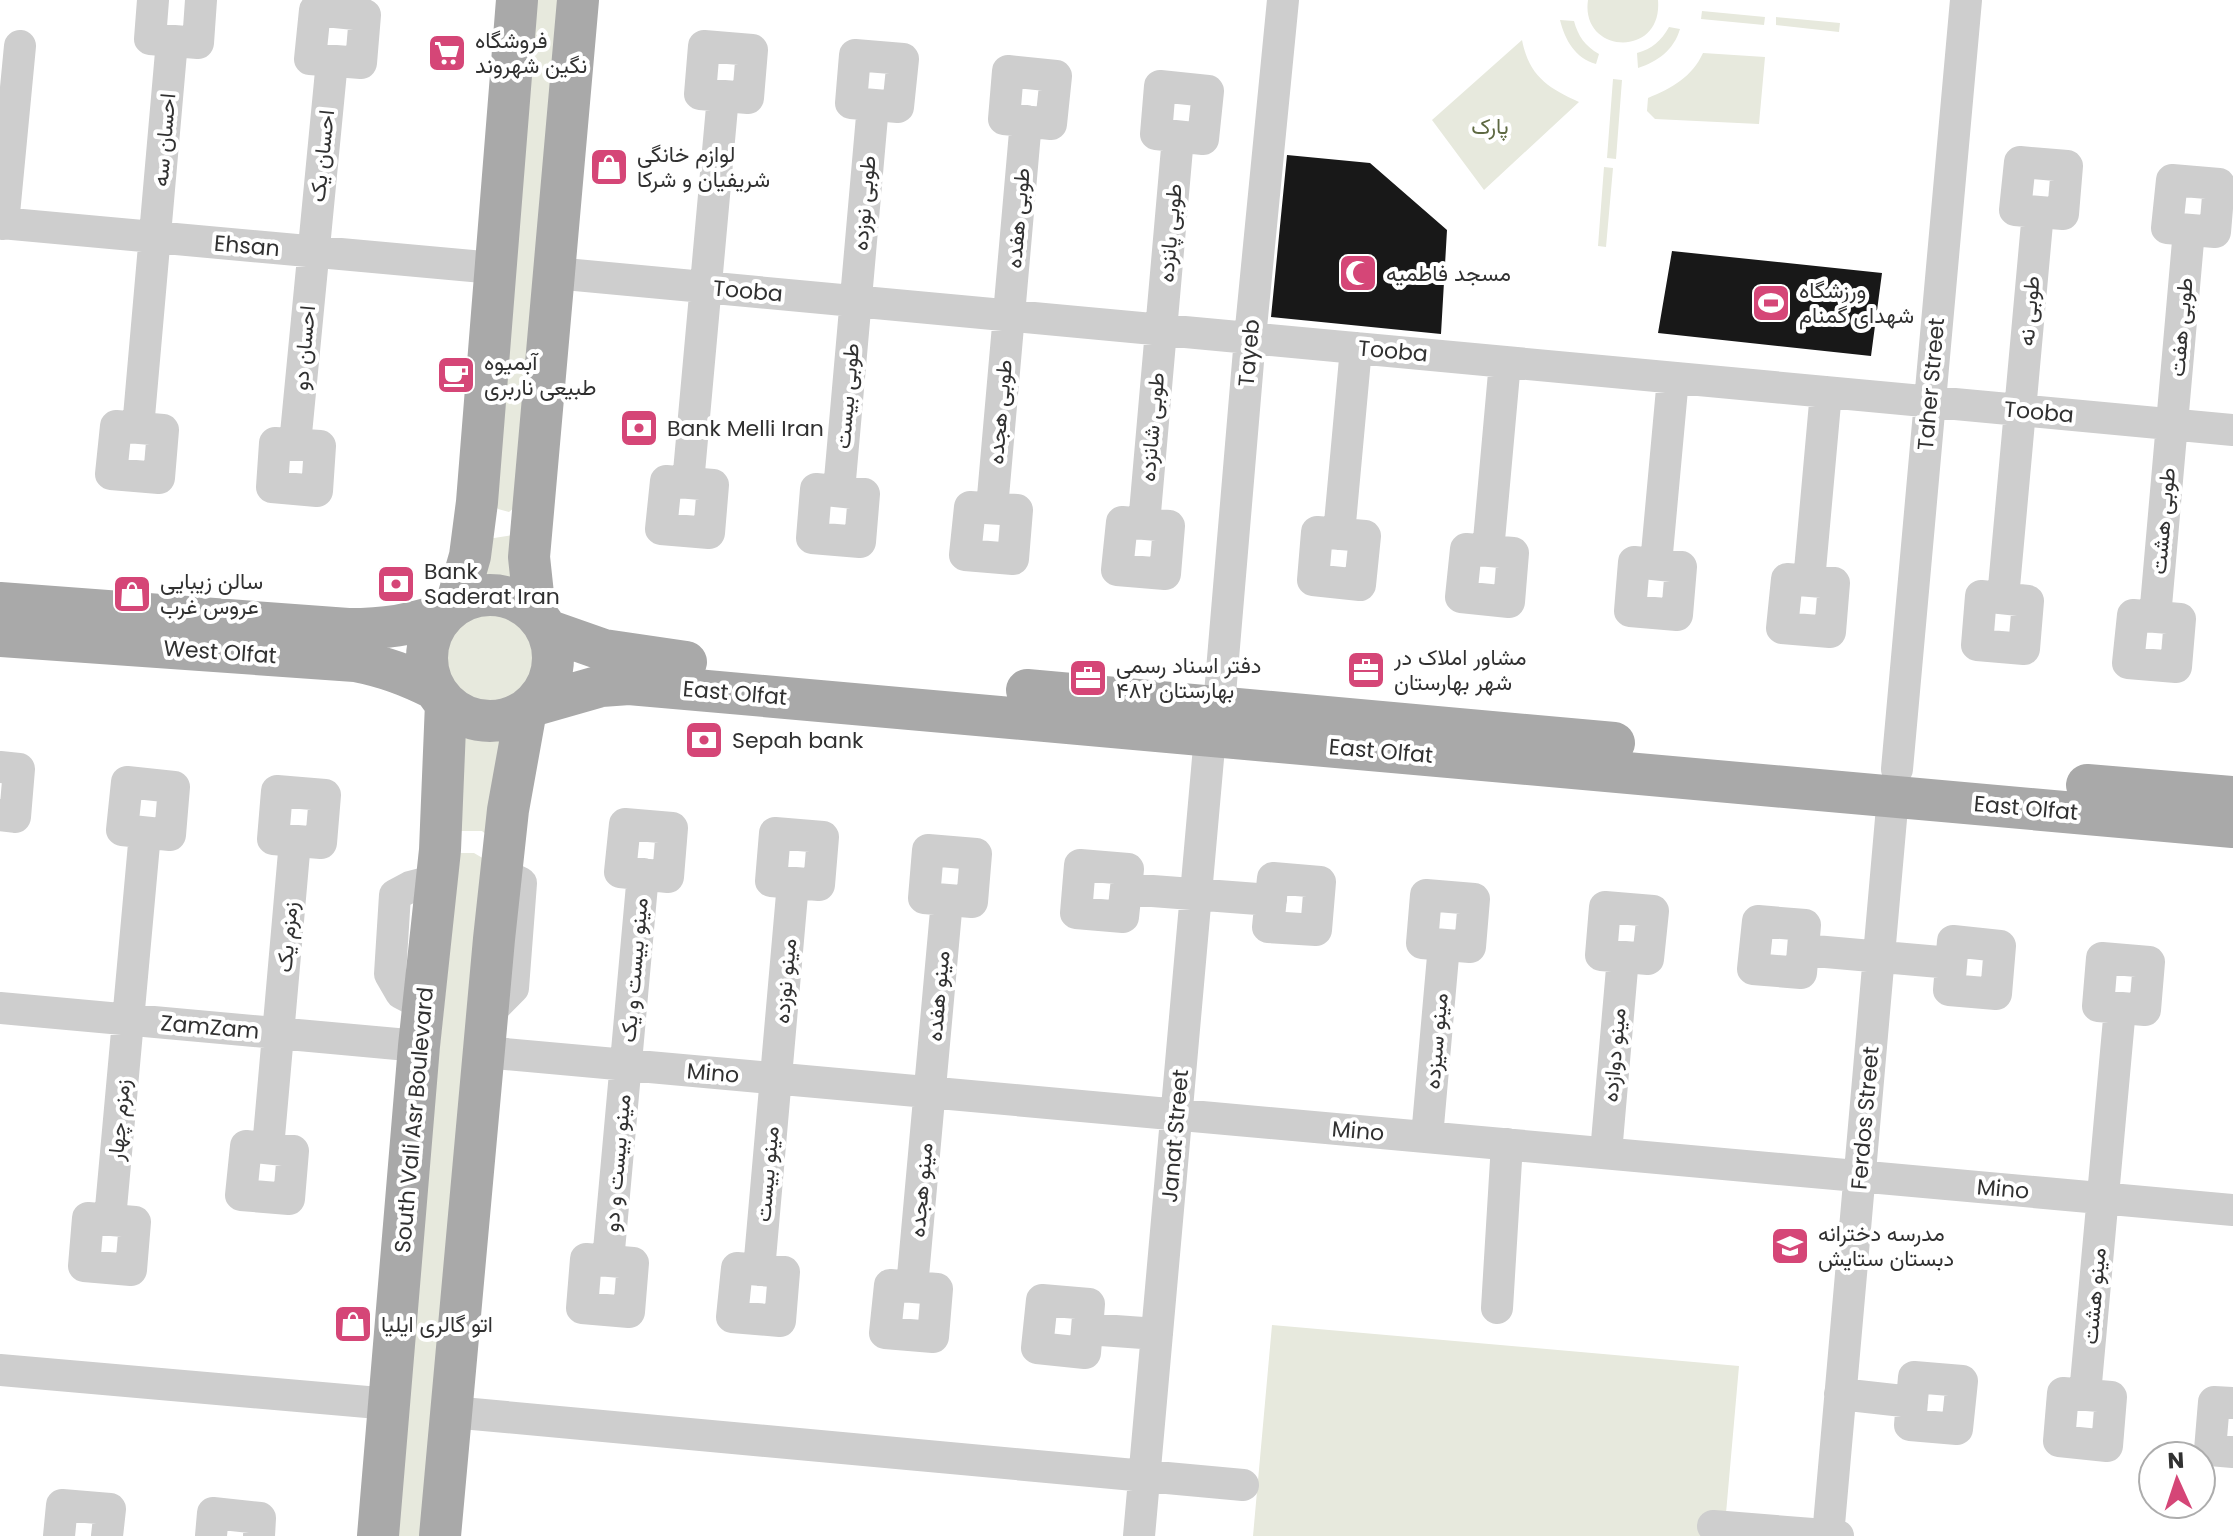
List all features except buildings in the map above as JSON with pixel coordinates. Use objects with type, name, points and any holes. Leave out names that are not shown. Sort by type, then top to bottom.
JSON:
[{"type":"main road","points":[[450,610],[470,556],[477,502],[517,0]]},
{"type":"main road","points":[[541,622],[521,603],[505,597],[488,595],[471,598],[450,610],[435,627],[427,658],[429,674],[440,696],[460,713],[476,719],[494,721],[511,718],[529,708],[542,694],[552,671],[552,646],[541,622],[529,557],[578,0]]},
{"type":"main road","points":[[477,502],[493,522],[502,526],[514,524],[533,512]]},
{"type":"main road","name":"West Olfat","points":[[0,603],[348,629],[404,626],[450,610]]},
{"type":"main road","name":"East Olfat","points":[[541,622],[604,650],[667,661],[1214,721],[1895,782],[2233,827]]},
{"type":"main road","name":"West Olfat","points":[[0,636],[355,661],[401,673],[440,696]]},
{"type":"main road","name":"East Olfat","points":[[529,708],[601,686],[629,684],[1214,721]]},
{"type":"main road","name":"South Vali Asr Boulevard","points":[[378,1536],[419,1046],[438,865],[440,696]]},
{"type":"main road","points":[[440,1536],[502,862],[508,810],[529,708]]},
{"type":"main road","name":"East Olfat","points":[[1895,782],[2233,797]]},
{"type":"main road","points":[[438,865],[454,840],[474,839],[502,862]]},
{"type":"street","points":[[153,0],[150,39],[198,43],[201,0]]},
{"type":"street","name":"Tayeb","points":[[1214,721],[1283,0]]},
{"type":"street","name":"Taher Street","points":[[1895,782],[1966,0]]},
{"type":"street","name":"احسان سه","points":[[138,428],[172,41]]},
{"type":"street","points":[[1,224],[20,46]]},
{"type":"street","name":"احسان یک","points":[[312,252],[332,61]]},
{"type":"street","points":[[688,483],[723,96]]},
{"type":"street","name":"طوبی نوزده","points":[[856,301],[873,105]]},
{"type":"street","name":"طوبی هفده","points":[[1009,315],[1026,121]]},
{"type":"street","name":"طوبی پانزده","points":[[1161,330],[1178,137]]},
{"type":"street","name":"طوبی نه","points":[[2003,598],[2038,212]]},
{"type":"street","name":"Ehsan","points":[[1,224],[494,268]]},
{"type":"street","name":"طوبی هفت","points":[[2172,425],[2189,230]]},
{"type":"street","name":"احسان دو","points":[[295,444],[312,252]]},
{"type":"street","name":"Tooba","points":[[554,273],[2233,430]]},
{"type":"street","name":"طوبی بیست","points":[[839,491],[856,301]]},
{"type":"street","name":"طوبی هجده","points":[[992,508],[1009,315]]},
{"type":"street","name":"طوبی شانزده","points":[[1144,524],[1161,330]]},
{"type":"street","points":[[1339,534],[1356,348]]},
{"type":"street","points":[[1488,551],[1505,362]]},
{"type":"street","points":[[1656,564],[1673,378]]},
{"type":"street","points":[[1809,581],[1826,392]]},
{"type":"street","name":"طوبی هشت","points":[[2155,617],[2172,425]]},
{"type":"street","name":"Janat Street","points":[[1139,1536],[1214,721]]},
{"type":"street","points":[[0,767],[19,769],[15,817],[0,815]]},
{"type":"street","name":"Ferdos Street","points":[[1828,1536],[1895,782]]},
{"type":"street","name":"زمزم چهار","points":[[110,1219],[145,833]]},
{"type":"street","name":"زمزم یک","points":[[268,1148],[295,841]]},
{"type":"street","name":"مینو بیست و یک","points":[[626,1065],[643,874]]},
{"type":"street","name":"مینو نوزده","points":[[776,1079],[793,883]]},
{"type":"street","points":[[1126,889],[1271,900]]},
{"type":"street","name":"مینو هفده","points":[[929,1093],[947,900]]},
{"type":"street","name":"مینو سیزده","points":[[1427,1137],[1444,945]]},
{"type":"street","points":[[1803,950],[1951,963]]},
{"type":"street","name":"مینو دوازده","points":[[1606,1153],[1623,957]]},
{"type":"street","name":"ZamZam","points":[[0,1008],[419,1046]]},
{"type":"street","name":"مینو هشت","points":[[2085,1394],[2120,1008]]},
{"type":"street","name":"Mino","points":[[484,1034],[626,1065],[2233,1210]]},
{"type":"street","name":"مینو بیست و دو","points":[[608,1261],[626,1065]]},
{"type":"street","name":"مینو بیست","points":[[759,1270],[776,1079]]},
{"type":"street","name":"مینو هجده","points":[[912,1287],[929,1093]]},
{"type":"street","points":[[1497,1308],[1507,1144]]},
{"type":"street","points":[[1087,1329],[1157,1334]]},
{"type":"street","points":[[0,1370],[390,1404]]},
{"type":"street","points":[[1840,1394],[1912,1402]]},
{"type":"street","points":[[2233,1403],[2214,1402],[2210,1450],[2233,1452]]},
{"type":"street","points":[[451,1412],[1243,1485]]},
{"type":"street","points":[[59,1536],[62,1505],[110,1509],[107,1536]]},
{"type":"street","points":[[211,1536],[213,1513],[260,1518],[259,1536]]},
{"type":"street","points":[[1713,1526],[1838,1536]]},
{"type":"green space","points":[[532,0],[566,0],[520,503],[509,512],[498,509],[489,499]]},
{"type":"green space","points":[[1588,0],[1658,0],[1656,19],[1648,32],[1636,40],[1622,42],[1608,39],[1596,31],[1589,18]]},
{"type":"green space","points":[[1702,11],[1765,17],[1764,25],[1701,19]]},
{"type":"green space","points":[[1776,17],[1840,23],[1839,32],[1776,25]]},
{"type":"green space","points":[[1560,20],[1574,21],[1583,40],[1599,54],[1596,64],[1572,47]]},
{"type":"green space","points":[[1669,27],[1680,29],[1674,43],[1658,59],[1638,68],[1637,53],[1656,44]]},
{"type":"green space","name":"پارک","points":[[1522,40],[1535,72],[1549,86],[1579,102],[1484,190],[1432,120]]},
{"type":"green space","points":[[1703,53],[1765,57],[1759,124],[1655,119],[1647,111],[1648,98],[1680,81],[1693,69]]},
{"type":"green space","points":[[1613,79],[1622,80],[1616,159],[1607,158]]},
{"type":"green space","points":[[1604,167],[1613,168],[1606,247],[1598,246]]},
{"type":"green space","points":[[483,532],[494,538],[519,534],[519,588],[496,582],[473,584]]},
{"type":"green space","points":[[490,608],[510,612],[526,623],[537,639],[541,659],[537,679],[526,695],[510,706],[490,710],[470,706],[454,695],[443,679],[439,659],[443,639],[454,623],[470,612]]},
{"type":"green space","points":[[460,722],[484,730],[507,725],[493,840],[482,831],[461,831]]},
{"type":"green space","points":[[460,853],[474,853],[491,863],[428,1536],[388,1536]]},
{"type":"green space","points":[[1272,1325],[1739,1366],[1724,1536],[1253,1536]]},
{"type":"place","name":"فروشگاه نگین شهروند","points":[[447,53]]},
{"type":"place","name":"لوازم خانگی شریفیان و شرکا","points":[[609,167]]},
{"type":"place","name":"مسجد فاطمیه","points":[[1358,273]]},
{"type":"place","name":"ورزشگاه شهدای گمنام","points":[[1771,303]]},
{"type":"place","name":"آبمیوه طبیعی ناربری","points":[[456,375]]},
{"type":"place","name":"Bank Melli Iran","points":[[639,428]]},
{"type":"place","name":"Bank Saderat Iran","points":[[396,584]]},
{"type":"place","name":"سالن زیبایی عروس غرب","points":[[132,594]]},
{"type":"place","name":"مشاور املاک در شهر بهارستان","points":[[1366,670]]},
{"type":"place","name":"دفتر اسناد رسمی ۴۸۲ بهارستان","points":[[1088,678]]},
{"type":"place","name":"Sepah bank","points":[[704,740]]},
{"type":"place","name":"مدرسه دخترانه دبستان ستایش","points":[[1790,1246]]},
{"type":"place","name":"اتو گالری ایلیا","points":[[353,1324]]}]
